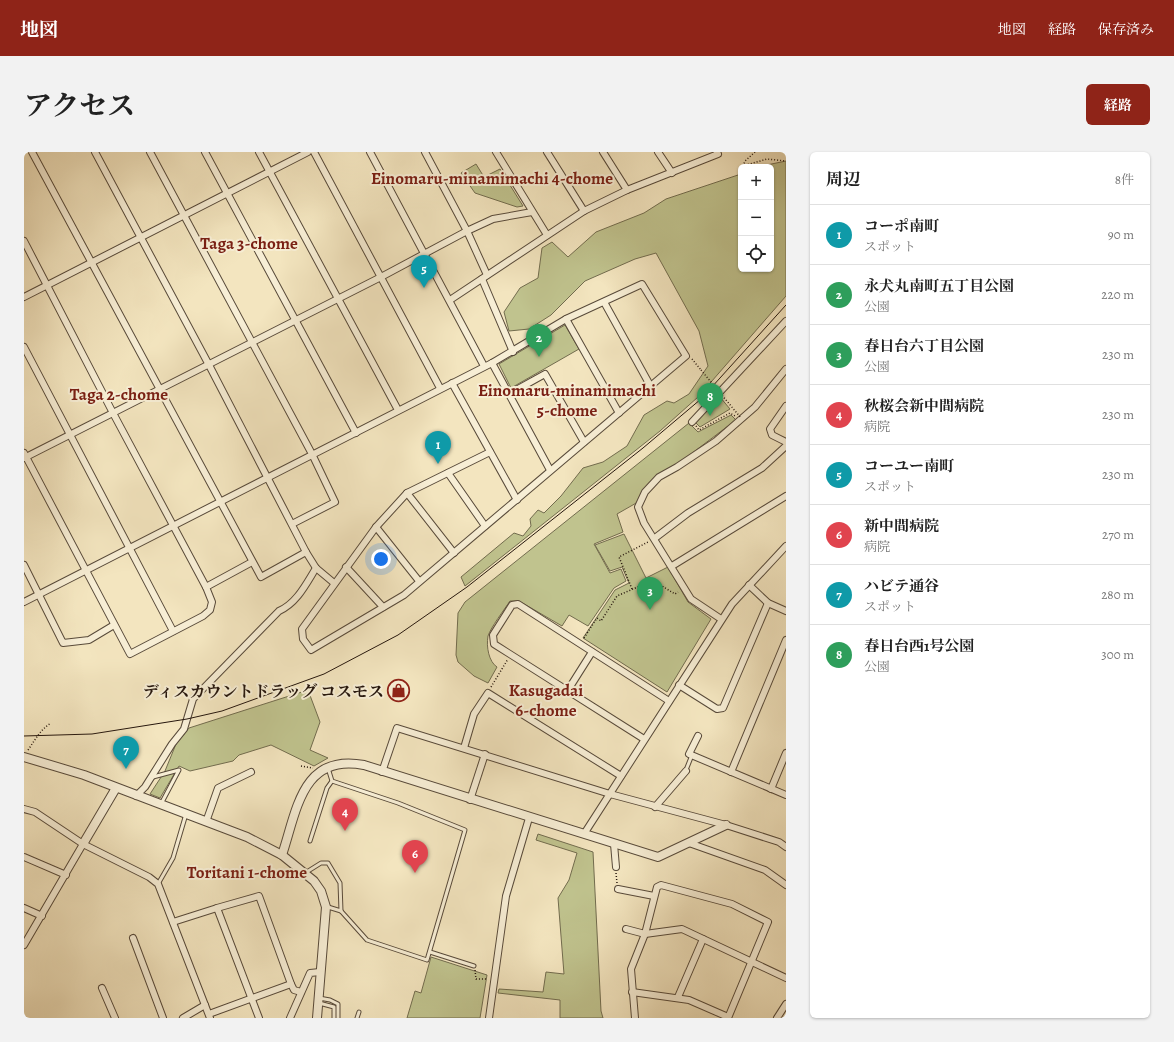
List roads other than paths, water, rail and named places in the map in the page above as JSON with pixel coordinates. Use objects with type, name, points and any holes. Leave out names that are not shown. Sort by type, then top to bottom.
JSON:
[{"type":"street","points":[[32,152],[261,577],[306,552]]},
{"type":"street","points":[[95,152],[209,365],[306,552],[316,568],[334,584]]},
{"type":"street","points":[[150,152],[185,215],[251,343],[312,454],[334,502],[292,524]]},
{"type":"street","points":[[205,152],[294,320],[356,432]]},
{"type":"street","points":[[259,152],[398,410]]},
{"type":"street","points":[[24,297],[308,152]]},
{"type":"street","points":[[314,152],[440,388]]},
{"type":"street","points":[[370,152],[484,366]]},
{"type":"street","points":[[425,152],[467,231],[488,275]]},
{"type":"street","points":[[496,152],[547,235]]},
{"type":"street","points":[[547,152],[584,211]]},
{"type":"street","points":[[604,152],[627,190]]},
{"type":"street","points":[[658,152],[672,173]]},
{"type":"street","points":[[450,300],[584,211],[627,190],[718,154],[717,152]]},
{"type":"street","points":[[24,241],[113,413],[206,587],[212,602],[210,610],[203,616],[130,654],[25,456],[69,436],[113,413],[160,389],[209,365],[467,231],[493,220],[532,212]]},
{"type":"street","points":[[482,279],[513,352]]},
{"type":"street","points":[[24,602],[173,527],[440,388],[492,363],[513,352],[566,319],[642,284],[686,356],[620,414],[550,470],[517,500],[404,595],[312,650],[303,639],[302,629],[376,527],[407,493],[490,452]]},
{"type":"street","points":[[604,302],[651,386]]},
{"type":"street","points":[[566,319],[620,414]]},
{"type":"street","points":[[692,422],[786,320]]},
{"type":"street","points":[[24,346],[69,436],[173,631]]},
{"type":"street","points":[[492,363],[550,470]]},
{"type":"street","points":[[721,619],[691,600],[655,538],[644,523],[638,506],[645,492],[659,476],[677,467],[716,441],[755,407],[786,369]]},
{"type":"street","points":[[509,394],[545,374],[584,442]]},
{"type":"street","points":[[452,383],[517,500]]},
{"type":"street","points":[[786,406],[770,429],[772,435],[786,442]]},
{"type":"street","points":[[655,538],[688,513],[762,468],[786,446]]},
{"type":"street","points":[[448,473],[485,526]]},
{"type":"street","points":[[407,493],[454,552]]},
{"type":"street","points":[[672,566],[786,496]]},
{"type":"street","points":[[376,527],[419,581]]},
{"type":"street","points":[[584,834],[721,619],[732,604],[786,546]]},
{"type":"street","points":[[206,587],[252,562]]},
{"type":"street","points":[[24,565],[63,643],[89,640],[114,625]]},
{"type":"street","points":[[346,567],[383,607]]},
{"type":"street","points":[[136,796],[184,729],[193,699],[279,611],[286,608],[300,593],[316,568]]},
{"type":"street","points":[[749,585],[768,603],[786,610]]},
{"type":"street","points":[[679,686],[717,710],[723,708],[768,603]]},
{"type":"street","points":[[644,739],[494,644],[493,636],[512,605],[518,604],[669,701]]},
{"type":"street","points":[[731,772],[784,654],[786,640]]},
{"type":"street","points":[[568,690],[592,652]]},
{"type":"street","points":[[464,748],[474,714],[488,693],[621,776]]},
{"type":"street","points":[[382,772],[397,728],[485,754],[610,794],[726,825],[779,842],[786,847]]},
{"type":"street","points":[[698,736],[690,754],[786,795]]},
{"type":"street","points":[[771,788],[786,753]]},
{"type":"street","points":[[470,800],[485,754]]},
{"type":"street","points":[[25,757],[60,767],[247,837],[282,855],[314,881],[321,891],[326,907],[317,1000],[317,1018]]},
{"type":"street","points":[[282,855],[302,795],[310,779],[328,766],[349,762],[658,857],[726,825]]},
{"type":"street","points":[[655,806],[686,770]]},
{"type":"street","points":[[206,822],[218,788],[251,772]]},
{"type":"street","points":[[24,945],[116,788]]},
{"type":"street","points":[[24,809],[35,812],[83,844],[149,877],[158,884],[210,1016],[291,984]]},
{"type":"street","points":[[489,1018],[506,896],[529,818]]},
{"type":"street","points":[[689,843],[765,870],[786,885]]},
{"type":"street","points":[[614,844],[616,867]]},
{"type":"street","points":[[24,857],[66,875]]},
{"type":"street","points":[[632,992],[678,997],[689,1000],[728,1018],[768,922],[732,904],[661,885],[657,887],[645,934],[631,969],[632,992],[635,1018]]},
{"type":"street","points":[[618,889],[654,896]]},
{"type":"street","points":[[173,922],[259,896],[291,984],[294,990],[301,992]]},
{"type":"street","points":[[24,908],[42,916]]},
{"type":"street","points":[[217,908],[259,1018]]},
{"type":"street","points":[[626,929],[645,934],[682,929],[786,978]]},
{"type":"street","points":[[133,938],[163,1018]]},
{"type":"street","points":[[678,997],[703,939]]},
{"type":"street","points":[[290,1018],[310,973],[320,972]]},
{"type":"street","points":[[102,988],[115,1018]]},
{"type":"street","points":[[183,1018],[205,1004]]},
{"type":"street","points":[[777,1018],[786,1004]]},
{"type":"lane","points":[[686,770],[692,755]]},
{"type":"lane","points":[[328,766],[332,781]]},
{"type":"lane","points":[[151,777],[178,770],[161,805]]},
{"type":"lane","points":[[310,841],[327,788],[332,781]]},
{"type":"lane","points":[[326,907],[341,911],[367,940],[427,960],[465,830],[398,803],[332,781]]},
{"type":"lane","points":[[158,884],[173,858],[186,814]]},
{"type":"lane","points":[[305,873],[321,862],[328,863],[340,883],[341,911]]},
{"type":"lane","points":[[430,952],[474,966]]},
{"type":"lane","points":[[317,1000],[334,1007],[334,1018]]},
{"type":"lane","points":[[317,1000],[330,1000],[338,1004],[338,1018]]},
{"type":"lane","points":[[357,1018],[360,1012]]},
{"type":"tram line","points":[[24,736],[92,734],[187,719],[222,711],[324,674],[398,635],[467,587],[643,448],[701,399],[786,305]]},
{"type":"place","name":"コーユー南町","points":[[424,288]]},
{"type":"place","name":"永犬丸南町五丁目公園","points":[[539,357]]},
{"type":"place","name":"春日台西1号公園","points":[[710,416]]},
{"type":"place","name":"コーポ南町","points":[[438,464]]},
{"type":"place","name":"春日台六丁目公園","points":[[650,610]]},
{"type":"place","name":"ディスカウントドラッグ コスモス","points":[[399,691]]},
{"type":"place","name":"ハビテ通谷","points":[[126,769]]},
{"type":"place","name":"秋桜会新中間病院","points":[[345,831]]},
{"type":"place","name":"新中間病院","points":[[415,873]]},
{"type":"district","name":"Einomaru-minamimachi 4-chome","points":[[492,178]]},
{"type":"district","name":"Taga 3-chome","points":[[249,243]]},
{"type":"district","name":"Taga 2-chome","points":[[119,394]]},
{"type":"district","name":"Einomaru-minamimachi 5-chome","points":[[567,400]]},
{"type":"district","name":"Kasugadai 6-chome","points":[[546,700]]},
{"type":"district","name":"Toritani 1-chome","points":[[247,872]]}]
